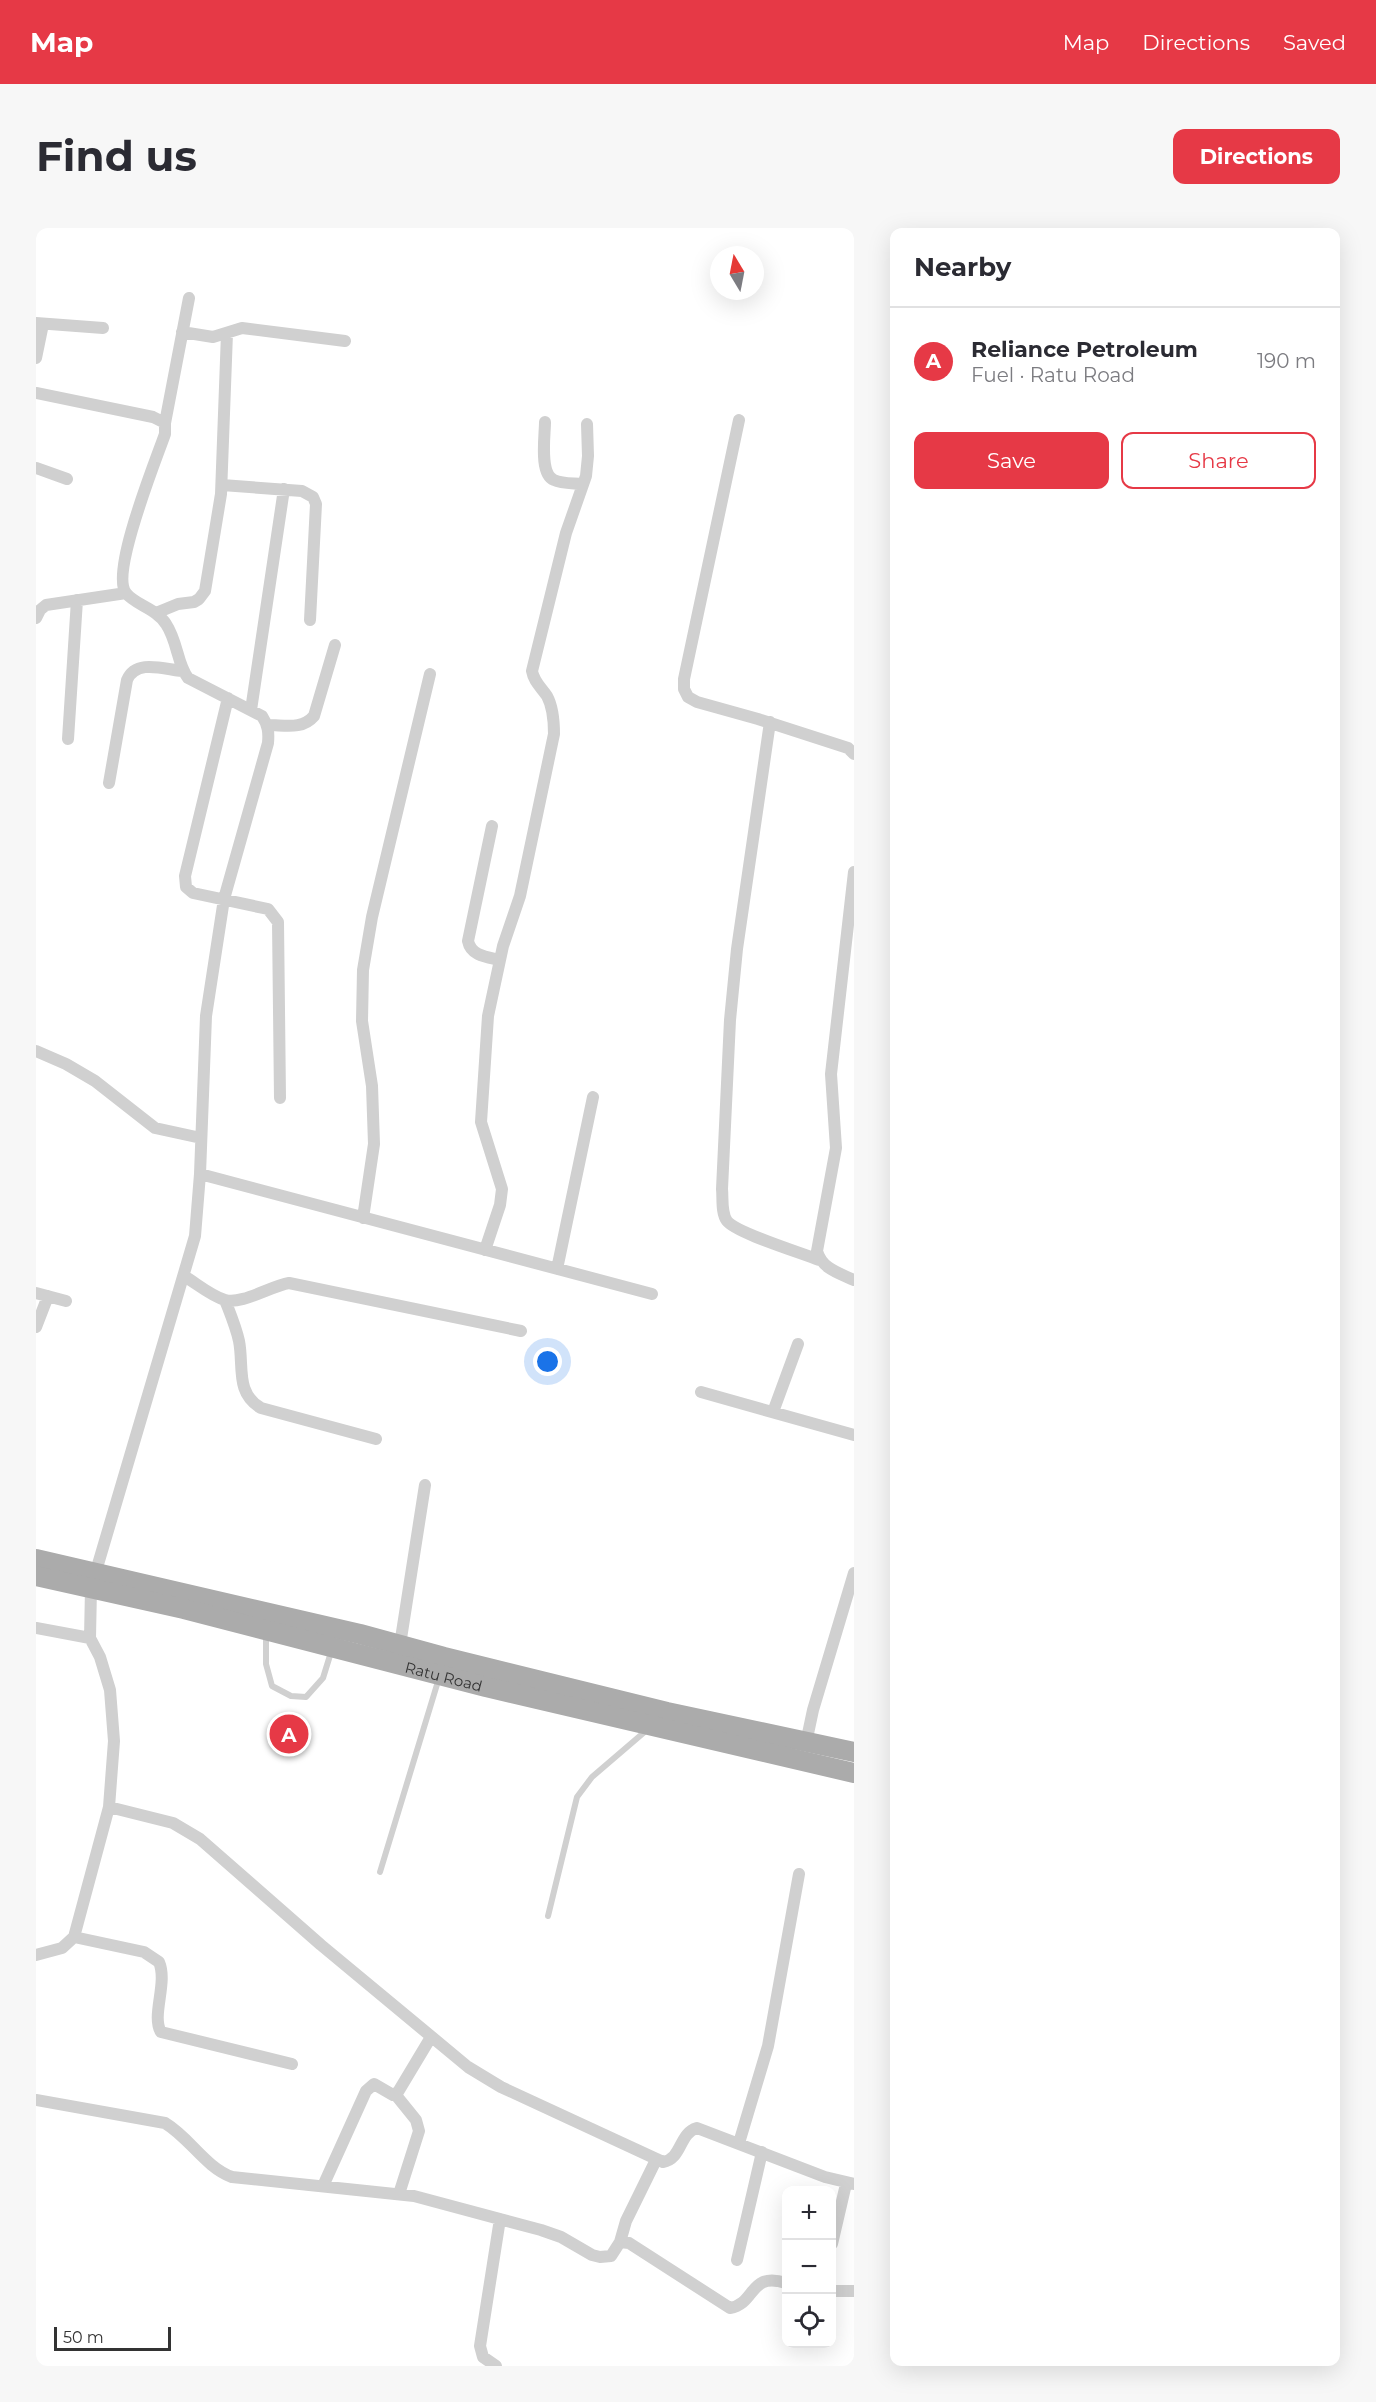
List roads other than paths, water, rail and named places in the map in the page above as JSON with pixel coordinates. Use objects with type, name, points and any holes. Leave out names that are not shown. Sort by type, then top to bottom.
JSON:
[{"type":"main road","name":"Ratu Road","points":[[36,1559],[93,1580],[337,1638],[440,1675],[854,1773]]},
{"type":"main road","name":"Ratu Road","points":[[36,1576],[93,1580]]},
{"type":"main road","name":"Ratu Road","points":[[337,1638],[400,1645],[667,1712],[854,1752]]},
{"type":"street","points":[[182,671],[177,645],[164,621],[126,593],[123,582],[128,542],[165,434],[165,423],[189,298]]},
{"type":"street","points":[[36,357],[40,324],[103,328]]},
{"type":"street","points":[[182,332],[213,337],[243,328],[345,341]]},
{"type":"street","points":[[156,613],[178,604],[194,602],[205,591],[222,485],[227,333]]},
{"type":"street","points":[[36,393],[153,417],[165,423]]},
{"type":"street","points":[[739,420],[684,680],[684,689],[688,697],[698,702],[770,722],[848,748],[854,754]]},
{"type":"street","points":[[545,422],[544,465],[549,477],[555,481],[582,484]]},
{"type":"street","points":[[485,1250],[500,1205],[502,1189],[481,1122],[488,1016],[500,960],[520,896],[554,734],[547,696],[533,678],[533,662],[566,532],[586,476],[587,424]]},
{"type":"street","points":[[36,468],[67,479]]},
{"type":"street","points":[[222,485],[284,489],[308,493],[313,497],[316,504],[310,620]]},
{"type":"street","points":[[251,710],[284,489]]},
{"type":"street","points":[[36,618],[46,605],[126,593]]},
{"type":"street","points":[[68,739],[77,600]]},
{"type":"street","points":[[268,724],[301,726],[315,716],[335,645]]},
{"type":"street","points":[[36,1955],[62,1948],[74,1937],[109,1807],[114,1741],[112,1710],[110,1690],[100,1657],[90,1638],[93,1580],[195,1236],[200,1173],[206,1016],[225,899],[268,743],[268,724],[262,716],[196,684],[182,671],[145,666],[137,668],[130,672],[127,680],[109,783]]},
{"type":"street","points":[[363,1218],[374,1144],[372,1086],[362,1021],[363,970],[372,917],[430,674]]},
{"type":"street","points":[[228,698],[185,876],[188,890],[268,909],[278,922],[280,1098]]},
{"type":"street","points":[[770,722],[737,950],[730,1020],[723,1210],[728,1221],[739,1230],[819,1260],[828,1268],[854,1280]]},
{"type":"street","points":[[492,826],[468,941],[476,953],[500,960]]},
{"type":"street","points":[[819,1260],[817,1241],[836,1148],[831,1074],[854,872]]},
{"type":"street","points":[[36,1051],[66,1064],[95,1081],[155,1128],[201,1138]]},
{"type":"street","points":[[557,1269],[593,1097]]},
{"type":"street","points":[[200,1173],[652,1294]]},
{"type":"street","points":[[184,1276],[225,1300],[243,1300],[268,1288],[289,1283],[521,1331]]},
{"type":"street","points":[[36,1328],[42,1294],[66,1301]]},
{"type":"street","points":[[225,1300],[239,1340],[245,1393],[250,1402],[261,1408],[376,1438]]},
{"type":"street","points":[[773,1412],[798,1344]]},
{"type":"street","points":[[701,1392],[854,1435]]},
{"type":"street","points":[[400,1645],[425,1485]]},
{"type":"street","points":[[806,1743],[813,1710],[854,1573]]},
{"type":"street","points":[[36,1628],[90,1638]]},
{"type":"street","points":[[109,1807],[173,1823],[200,1839],[431,2037],[468,2067],[501,2086],[656,2160],[667,2162],[675,2157],[687,2133],[697,2128],[850,2184],[833,2240]]},
{"type":"street","points":[[739,2143],[773,2026],[799,1874]]},
{"type":"street","points":[[74,1937],[144,1952],[159,1962],[162,1982],[158,2024],[161,2032],[292,2064]]},
{"type":"street","points":[[395,2094],[431,2037]]},
{"type":"street","points":[[323,2186],[366,2091],[370,2086],[377,2085],[395,2094],[416,2120],[419,2131],[399,2194]]},
{"type":"street","points":[[36,2100],[165,2123],[176,2130],[216,2169],[232,2177],[414,2196],[551,2233],[587,2253],[600,2257],[611,2256],[620,2242],[626,2221],[656,2160]]},
{"type":"street","points":[[737,2260],[762,2152]]},
{"type":"street","points":[[496,2366],[483,2357],[480,2346],[500,2219]]},
{"type":"street","points":[[620,2242],[629,2243],[642,2250],[725,2306],[730,2307],[742,2303],[757,2285],[778,2280],[782,2282]]},
{"type":"street","points":[[836,2291],[854,2291]]},
{"type":"lane","points":[[267,1621],[266,1664],[272,1686],[291,1696],[306,1697],[323,1678],[337,1638]]},
{"type":"lane","points":[[380,1872],[440,1675]]},
{"type":"lane","points":[[548,1916],[578,1797],[592,1777],[651,1726]]},
{"type":"place","name":"Reliance Petroleum","points":[[289,1734]]}]
